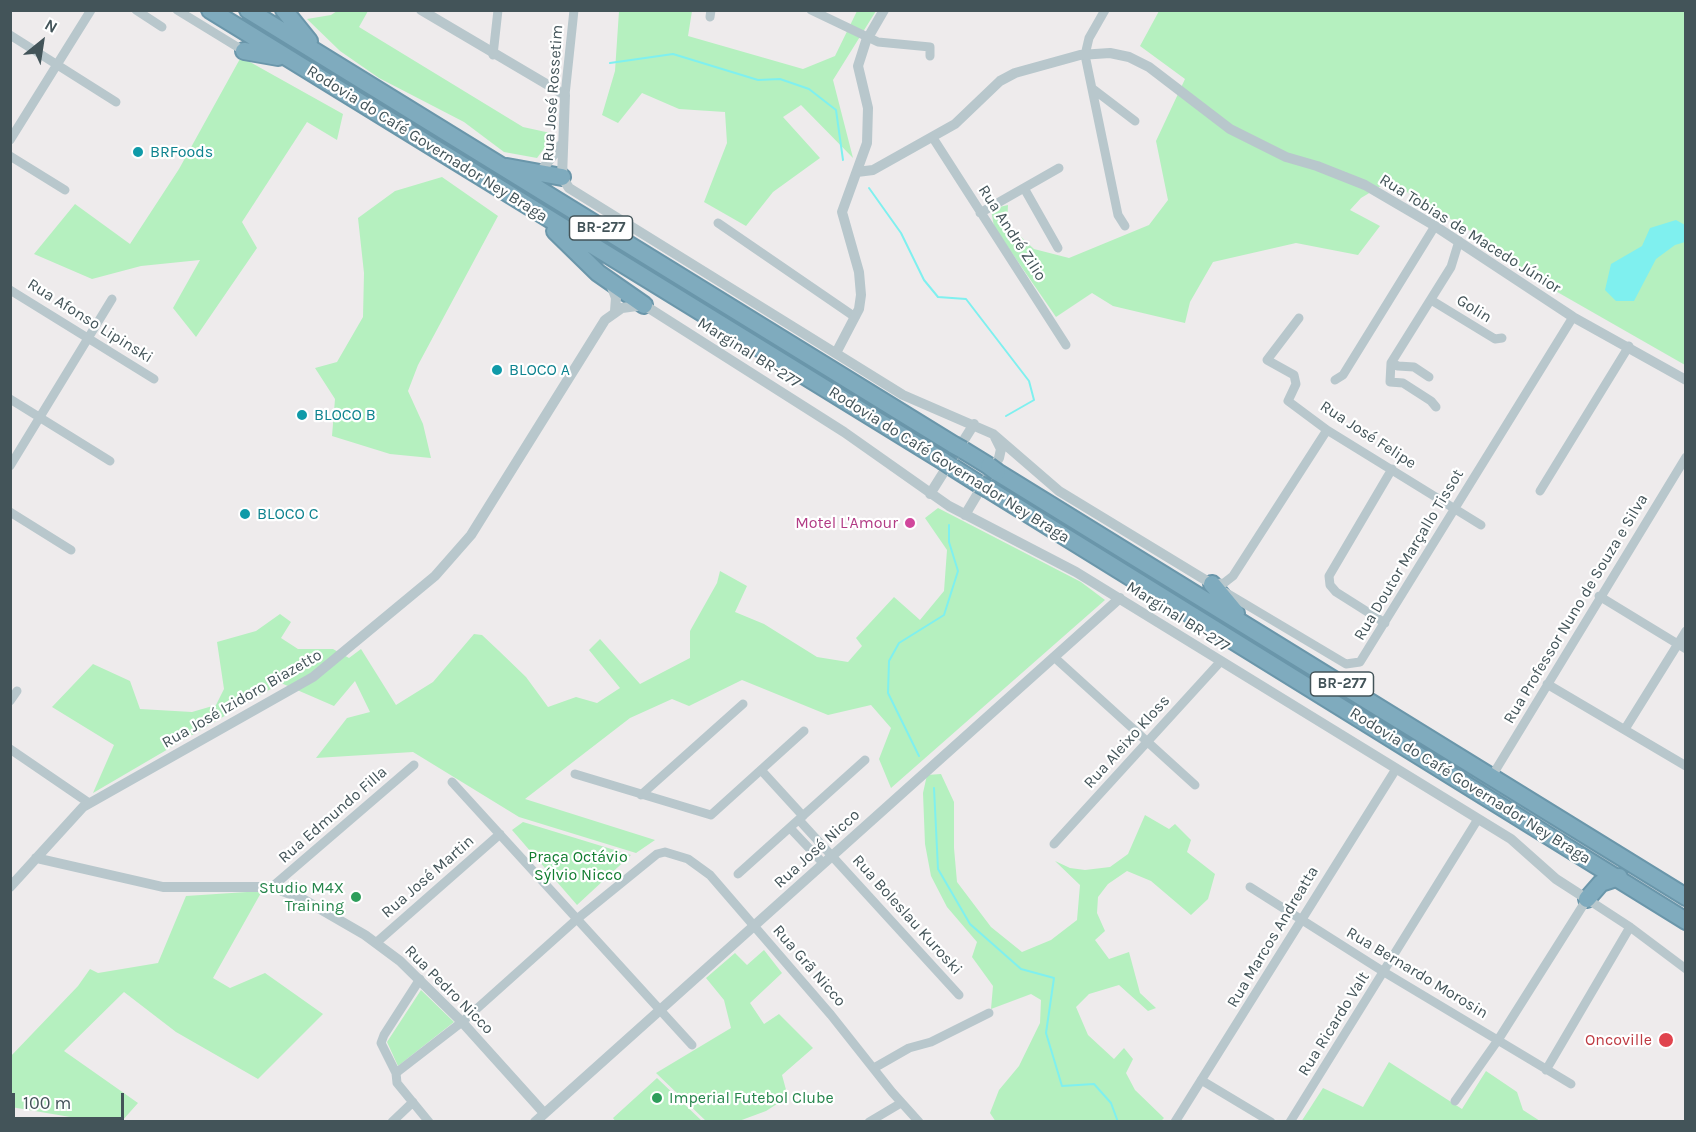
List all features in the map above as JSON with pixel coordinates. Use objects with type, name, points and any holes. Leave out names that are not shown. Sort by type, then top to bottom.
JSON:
[{"type":"highway","name":"Rodovia do Café Governador Ney Braga","points":[[210,10],[1619,877],[1686,921]]},
{"type":"highway","name":"Rodovia do Café Governador Ney Braga","points":[[248,10],[1686,897]]},
{"type":"highway","points":[[284,10],[302,34],[337,65]]},
{"type":"highway","points":[[244,51],[290,60]]},
{"type":"highway","points":[[500,165],[541,171],[562,177]]},
{"type":"highway","points":[[533,209],[610,282],[645,305]]},
{"type":"highway","points":[[1212,585],[1244,623]]},
{"type":"highway","points":[[1587,899],[1601,884],[1619,877]]},
{"type":"street","points":[[10,140],[92,10]]},
{"type":"street","points":[[136,10],[162,27]]},
{"type":"street","points":[[177,10],[244,51]]},
{"type":"street","points":[[493,55],[498,10]]},
{"type":"street","name":"Rua José Rossetim","points":[[562,177],[565,95],[574,10]]},
{"type":"street","points":[[811,10],[878,42],[930,47],[930,56]]},
{"type":"street","points":[[836,353],[855,317],[861,295],[859,272],[842,212],[858,172],[867,143],[870,122],[858,66],[868,38],[884,10]]},
{"type":"street","points":[[1105,10],[1089,38],[1085,55],[1118,215],[1125,226]]},
{"type":"street","points":[[423,11],[493,55],[565,95]]},
{"type":"street","points":[[10,35],[116,102]]},
{"type":"street","name":"Rua Tobias de Macedo Júnior","points":[[858,172],[873,170],[933,138],[955,124],[1000,81],[1015,73],[1085,55],[1110,53],[1130,57],[1149,67],[1230,129],[1258,146],[1365,185],[1459,241],[1573,317],[1629,346],[1686,380]]},
{"type":"street","points":[[1093,89],[1135,121]]},
{"type":"street","name":"Rua André Zilio","points":[[933,138],[1066,345]]},
{"type":"street","points":[[541,171],[562,142]]},
{"type":"street","points":[[10,156],[65,190]]},
{"type":"street","points":[[980,213],[1059,168]]},
{"type":"street","points":[[562,177],[569,188],[911,399],[993,434],[1059,491],[1212,585],[1224,583],[1233,576],[1327,430]]},
{"type":"street","points":[[1024,188],[1058,248]]},
{"type":"street","points":[[718,223],[855,317]]},
{"type":"street","points":[[1335,380],[1342,375],[1435,226]]},
{"type":"street","points":[[1436,407],[1431,401],[1403,383],[1390,382],[1391,363],[1451,267],[1459,241]]},
{"type":"street","points":[[610,282],[616,298],[615,311],[645,305]]},
{"type":"street","name":"Rua Afonso Lipinski","points":[[10,290],[154,379]]},
{"type":"street","points":[[10,466],[112,299]]},
{"type":"street","name":"Golin","points":[[1431,300],[1495,339],[1502,338]]},
{"type":"street","name":"Marginal BR-277","points":[[645,305],[839,428],[930,494],[965,515],[1062,563],[1478,819],[1525,849],[1556,879],[1630,927],[1686,969]]},
{"type":"street","name":"Rua José Izidoro Biazetto","points":[[10,887],[75,814],[89,803],[313,677],[435,576],[471,535],[594,336],[615,311]]},
{"type":"street","name":"Rua Doutor Marçallo Tissot","points":[[1212,585],[1346,664],[1360,662],[1573,317]]},
{"type":"street","name":"Rua José Felipe","points":[[1299,318],[1267,360],[1294,375],[1296,384],[1288,401],[1327,430],[1481,525]]},
{"type":"street","points":[[1540,490],[1629,346]]},
{"type":"street","points":[[1391,363],[1414,367],[1429,377]]},
{"type":"street","points":[[10,399],[110,461]]},
{"type":"street","points":[[930,494],[974,424]]},
{"type":"street","points":[[965,515],[999,458],[1001,449],[993,434]]},
{"type":"street","name":"Rua Professor Nuno de Souza e Silva","points":[[1492,776],[1599,596],[1686,457]]},
{"type":"street","points":[[1385,622],[1336,592],[1330,585],[1329,576],[1392,469]]},
{"type":"street","points":[[10,512],[71,550]]},
{"type":"street","points":[[1599,596],[1682,646]]},
{"type":"street","name":"Rua José Nicco","points":[[535,1122],[1119,598]]},
{"type":"street","points":[[1625,729],[1682,646],[1686,631]]},
{"type":"street","points":[[1054,657],[1195,785]]},
{"type":"street","name":"Rua Aleixo Kloss","points":[[1054,844],[1221,661]]},
{"type":"street","points":[[1547,684],[1686,765]]},
{"type":"street","points":[[10,701],[17,691]]},
{"type":"street","points":[[641,795],[742,704]]},
{"type":"street","points":[[576,774],[711,814],[804,731]]},
{"type":"street","points":[[10,749],[89,803]]},
{"type":"street","points":[[738,874],[865,760]]},
{"type":"street","name":"Rua Edmundo Filla","points":[[272,887],[414,765]]},
{"type":"street","name":"Rua Marcos Andreatta","points":[[1175,1122],[1300,918],[1396,768]]},
{"type":"street","name":"Rua Boleslau Kuroski","points":[[761,770],[833,855],[959,995]]},
{"type":"street","points":[[452,782],[692,1045]]},
{"type":"street","name":"Rua Ricardo Valt","points":[[1290,1122],[1478,819]]},
{"type":"street","points":[[790,828],[823,863]]},
{"type":"street","name":"Rua José Martin","points":[[376,942],[500,834]]},
{"type":"street","name":"Rua Grã Nicco","points":[[577,919],[661,853],[681,856],[704,869],[919,1122]]},
{"type":"street","name":"Rua Pedro Nicco","points":[[36,858],[163,887],[272,887],[301,898],[376,942],[420,979],[544,1113]]},
{"type":"street","name":"Rua Bernardo Morosin","points":[[1250,887],[1384,972],[1571,1084]]},
{"type":"street","points":[[1455,1101],[1498,1040],[1587,899]]},
{"type":"street","points":[[396,1073],[462,1022],[577,919]]},
{"type":"street","points":[[1546,1070],[1630,927]]},
{"type":"street","points":[[420,979],[381,1039],[383,1048],[396,1073],[397,1083],[429,1122]]},
{"type":"street","points":[[874,1068],[909,1048],[931,1042],[989,1012]]},
{"type":"street","points":[[1201,1080],[1271,1122]]},
{"type":"street","points":[[392,1122],[413,1102]]},
{"type":"street","points":[[869,1122],[901,1103]]},
{"type":"green space","points":[[337,11],[368,11],[359,27],[523,127],[555,134],[537,158],[504,152],[464,122],[379,78],[340,51],[307,19],[331,15]]},
{"type":"green space","points":[[619,11],[692,11],[688,36],[803,69],[835,56],[857,11],[876,11],[833,80],[853,158],[801,105],[783,117],[820,158],[773,192],[746,226],[704,202],[727,143],[725,112],[679,109],[642,93],[618,123],[602,115],[615,71]]},
{"type":"green space","points":[[1159,11],[1685,11],[1685,365],[1545,285],[1480,237],[1389,181],[1361,198],[1350,210],[1380,226],[1358,255],[1296,243],[1213,262],[1190,302],[1185,323],[1113,306],[1092,293],[1056,317],[994,227],[991,209],[1008,205],[1007,224],[1034,249],[1069,258],[1149,225],[1168,200],[1156,141],[1185,79],[1140,46]]},
{"type":"green space","points":[[241,57],[343,114],[337,140],[307,122],[242,222],[257,248],[196,337],[173,308],[200,260],[141,266],[92,279],[34,254],[75,204],[130,244],[179,169]]},
{"type":"green space","points":[[442,177],[498,216],[418,365],[408,391],[423,424],[431,458],[390,454],[332,436],[335,399],[315,368],[337,362],[363,317],[364,273],[358,218],[395,191]]},
{"type":"green space","points":[[938,508],[1081,582],[1105,600],[891,788],[879,759],[891,728],[871,705],[828,715],[742,680],[689,706],[672,699],[630,718],[525,799],[655,840],[636,853],[519,817],[413,752],[316,758],[347,718],[370,712],[355,681],[334,706],[281,683],[93,793],[114,745],[52,707],[93,664],[130,681],[140,709],[192,712],[216,705],[224,689],[217,642],[256,631],[280,614],[291,622],[281,638],[298,649],[333,649],[349,658],[361,649],[396,705],[433,682],[474,634],[482,635],[526,677],[548,707],[576,697],[597,703],[620,688],[589,650],[600,639],[640,684],[690,658],[690,631],[717,583],[720,571],[747,586],[735,612],[764,624],[817,657],[848,662],[862,646],[856,638],[894,597],[920,620],[944,591],[947,550],[925,518]]},
{"type":"green space","points":[[941,774],[954,802],[957,882],[991,927],[1022,952],[1051,940],[1077,920],[1080,885],[1055,861],[1070,868],[1085,870],[1110,867],[1128,854],[1145,815],[1169,829],[1175,824],[1191,840],[1187,852],[1215,874],[1208,899],[1191,915],[1151,881],[1127,871],[1108,884],[1098,897],[1097,913],[1105,931],[1095,940],[1109,959],[1129,952],[1140,993],[1156,1008],[1148,1011],[1119,985],[1089,994],[1076,1007],[1088,1035],[1114,1059],[1124,1048],[1133,1059],[1126,1073],[1135,1090],[1164,1118],[1161,1121],[996,1122],[990,1113],[999,1090],[1019,1066],[1040,1023],[1041,1000],[1031,994],[991,1009],[993,986],[972,957],[977,942],[947,907],[931,876],[925,844],[923,793],[927,775]]},
{"type":"green space","name":"Praça Octávio Sýlvio Nicco","points":[[523,822],[631,855],[577,905],[512,830]]},
{"type":"green space","points":[[262,891],[213,978],[230,988],[265,973],[323,1014],[258,1079],[176,1032],[124,992],[64,1051],[138,1103],[122,1121],[94,1121],[11,1107],[10,1057],[78,986],[90,969],[98,973],[158,963],[186,896]]},
{"type":"green space","points":[[764,950],[782,973],[750,1003],[764,1024],[779,1014],[813,1048],[782,1075],[788,1097],[766,1111],[739,1121],[706,1121],[656,1073],[731,1028],[724,1000],[706,978],[735,953],[747,965]]},
{"type":"green space","points":[[421,990],[454,1022],[398,1066],[387,1042]]},
{"type":"green space","points":[[1389,1062],[1462,1109],[1486,1071],[1517,1092],[1523,1110],[1540,1121],[1301,1122],[1323,1088],[1363,1107]]},
{"type":"green space","name":"Imperial Futebol Clube","points":[[657,1078],[702,1121],[616,1122],[613,1118]]},
{"type":"water","points":[[1676,220],[1685,225],[1685,242],[1675,245],[1656,259],[1634,301],[1616,301],[1605,290],[1611,264],[1642,246],[1650,228]]},
{"type":"waterway","points":[[610,63],[673,54],[758,80],[780,79],[809,89],[836,110],[843,160]]},
{"type":"waterway","points":[[869,188],[901,233],[924,280],[938,297],[966,299],[1029,381],[1034,400],[1006,416]]},
{"type":"waterway","points":[[919,756],[888,693],[889,661],[899,643],[944,615],[958,571],[949,542],[949,525]]},
{"type":"waterway","points":[[934,788],[938,869],[970,924],[1021,969],[1054,978],[1046,1033],[1062,1086],[1094,1084],[1111,1103],[1118,1122]]},
{"type":"place","name":"BRFoods","points":[[138,152]]},
{"type":"place","name":"BLOCO A","points":[[497,370]]},
{"type":"place","name":"BLOCO B","points":[[302,415]]},
{"type":"place","name":"BLOCO C","points":[[245,514]]},
{"type":"place","name":"Motel L'Amour","points":[[910,523]]},
{"type":"place","name":"Studio M4X Training","points":[[356,897]]},
{"type":"place","name":"Oncoville","points":[[1666,1040]]},
{"type":"place","name":"Imperial Futebol Clube","points":[[657,1098]]}]
